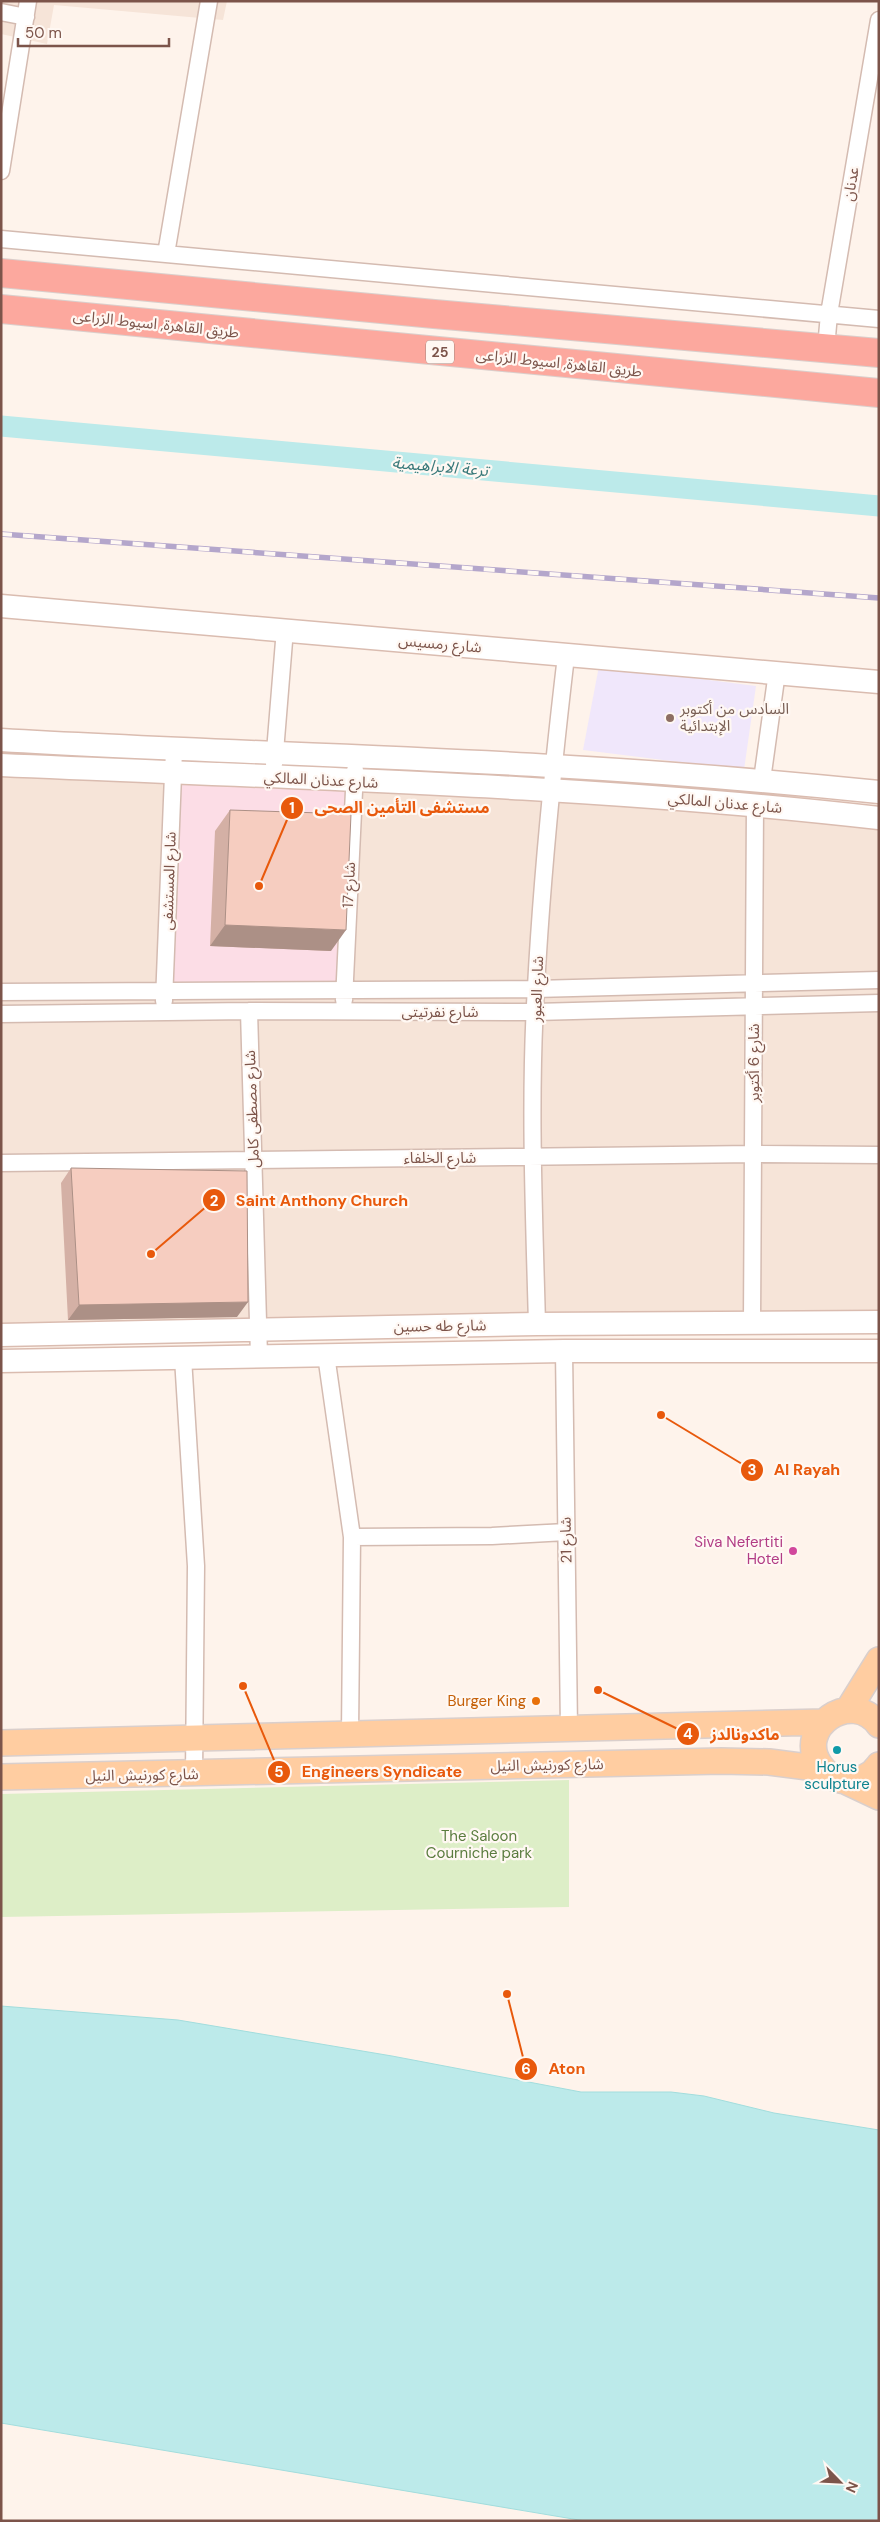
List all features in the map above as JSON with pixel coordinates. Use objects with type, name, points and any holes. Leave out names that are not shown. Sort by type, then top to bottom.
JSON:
[{"type":"highway","points":[[1,273],[434,314],[879,353]]},
{"type":"highway","name":"طريق القاهرة, اسيوط الزراعى","points":[[1,309],[800,387],[879,393]]},
{"type":"highway","points":[[800,387],[815,347]]},
{"type":"main road","name":"شارع رمسيس","points":[[1,606],[286,629],[566,656],[777,672],[879,682]]},
{"type":"main road","name":"شارع عدنان المالكي","points":[[1,740],[174,750],[553,766],[762,780],[879,792]]},
{"type":"main road","name":"شارع عدنان المالكي","points":[[1,765],[550,790],[755,804],[879,818]]},
{"type":"main road","name":"شارع طه حسين","points":[[1,1334],[537,1324],[879,1322]]},
{"type":"main road","name":"شارع طه حسين","points":[[1,1361],[564,1352],[879,1351]]},
{"type":"main road","points":[[848,1710],[879,1660]]},
{"type":"main road","points":[[878,1723],[862,1712],[839,1711],[823,1722],[818,1729],[814,1746],[818,1762],[833,1775],[861,1779],[870,1775],[879,1765]]},
{"type":"main road","points":[[1,1743],[823,1722]]},
{"type":"main road","name":"شارع كورنيش النيل","points":[[1,1778],[721,1761],[769,1762],[833,1775],[879,1797]]},
{"type":"street","points":[[166,254],[209,1]]},
{"type":"street","points":[[1,12],[27,9],[1,171]]},
{"type":"street","name":"عدنان","points":[[815,347],[829,314],[879,20]]},
{"type":"street","points":[[1,239],[879,319]]},
{"type":"street","points":[[274,777],[286,629]]},
{"type":"street","name":"شارع العبور","points":[[537,1324],[533,1157],[535,1012],[550,790],[566,656]]},
{"type":"street","points":[[762,780],[777,672]]},
{"type":"street","name":"شارع المستشفى","points":[[163,1012],[174,750]]},
{"type":"street","name":"شارع 17","points":[[343,1012],[356,757]]},
{"type":"street","name":"شارع 6 أكتوبر","points":[[752,1322],[755,804]]},
{"type":"street","name":"شارع نفرتيتى","points":[[1,992],[536,989],[879,980]]},
{"type":"street","name":"شارع نفرتيتى","points":[[1,1014],[249,1011],[535,1012],[879,1003]]},
{"type":"street","name":"شارع مصطفى كامل","points":[[249,1011],[259,1356]]},
{"type":"street","name":"شارع الخلفاء","points":[[1,1163],[754,1154],[879,1155]]},
{"type":"street","name":"شارع 21","points":[[564,1352],[569,1729]]},
{"type":"street","points":[[326,1355],[352,1537],[350,1733]]},
{"type":"street","points":[[183,1358],[196,1566],[194,1774]]},
{"type":"street","points":[[352,1537],[492,1536],[566,1532]]},
{"type":"shaded area","points":[[1,1],[227,1],[223,20],[54,5],[47,44],[1,34]]},
{"type":"shaded area","name":"السادس من أكتوبر الإبتدائية","points":[[599,666],[756,686],[744,770],[583,750]]},
{"type":"shaded area","points":[[1,764],[879,823],[879,1323],[1,1327]]},
{"type":"shaded area","points":[[174,774],[352,784],[343,988],[166,989]]},
{"type":"green space","name":"The Saloon Courniche park","points":[[569,1780],[569,1907],[1,1917],[1,1794]]},
{"type":"water","points":[[1,2006],[178,2020],[392,2056],[581,2092],[671,2092],[704,2096],[774,2113],[879,2130],[879,2521],[585,2521],[1,2423]]},
{"type":"building","points":[[230,810],[351,814],[346,930],[225,925]]},
{"type":"building","points":[[71,1168],[247,1171],[248,1302],[79,1305]]},
{"type":"waterway","name":"ترعة الابراهيمية","points":[[1,426],[879,506]]},
{"type":"railway","points":[[1,534],[879,598]]},
{"type":"place","name":"السادس من أكتوبر الإبتدائية","points":[[670,718]]},
{"type":"place","name":"مستشفى التأمين الصحى","points":[[259,886]]},
{"type":"place","name":"Saint Anthony Church","points":[[151,1254]]},
{"type":"place","name":"Al Rayah","points":[[661,1415]]},
{"type":"place","name":"Siva Nefertiti Hotel","points":[[793,1551]]},
{"type":"place","name":"Engineers Syndicate","points":[[243,1686]]},
{"type":"place","name":"ماكدونالدز","points":[[598,1690]]},
{"type":"place","name":"Burger King","points":[[536,1701]]},
{"type":"place","name":"Horus sculpture","points":[[837,1750]]},
{"type":"place","name":"Aton","points":[[507,1994]]}]
